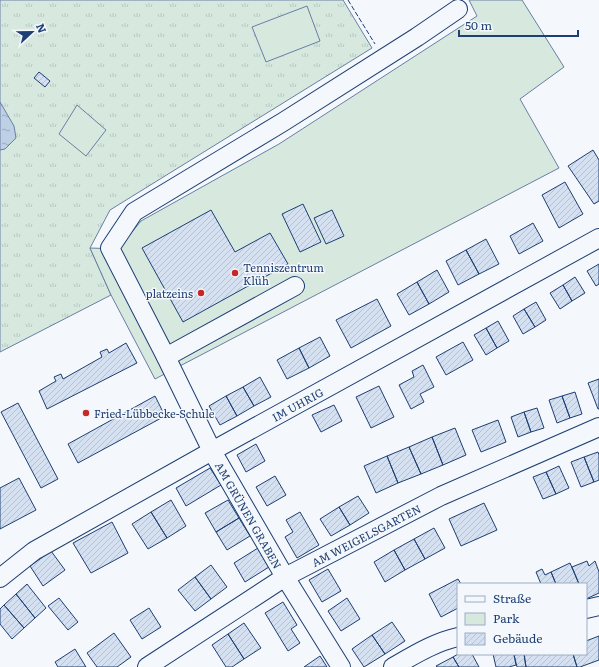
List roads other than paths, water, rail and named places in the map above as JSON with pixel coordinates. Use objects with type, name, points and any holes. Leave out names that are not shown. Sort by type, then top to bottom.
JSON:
[{"type":"street","name":"AM GRÜNEN GRABEN","points":[[341,667],[285,577],[212,451],[110,248],[134,212],[283,122],[417,37],[458,9]]},
{"type":"street","name":"IM UHRIG","points":[[0,578],[34,551],[212,451],[599,238]]},
{"type":"street","points":[[166,357],[295,286]]},
{"type":"street","name":"AM WEIGELSGARTEN","points":[[147,667],[285,577],[441,496],[599,427]]},
{"type":"street","points":[[587,608],[599,606]]},
{"type":"street","points":[[393,667],[443,640],[457,637]]},
{"type":"water","points":[[0,102],[14,126],[16,138],[5,149],[0,150]]},
{"type":"place","name":"Tenniszentrum Klüh","points":[[235,273]]},
{"type":"place","name":"platzeins","points":[[201,293]]},
{"type":"place","name":"Fried-Lübbecke-Schule","points":[[86,413]]}]
